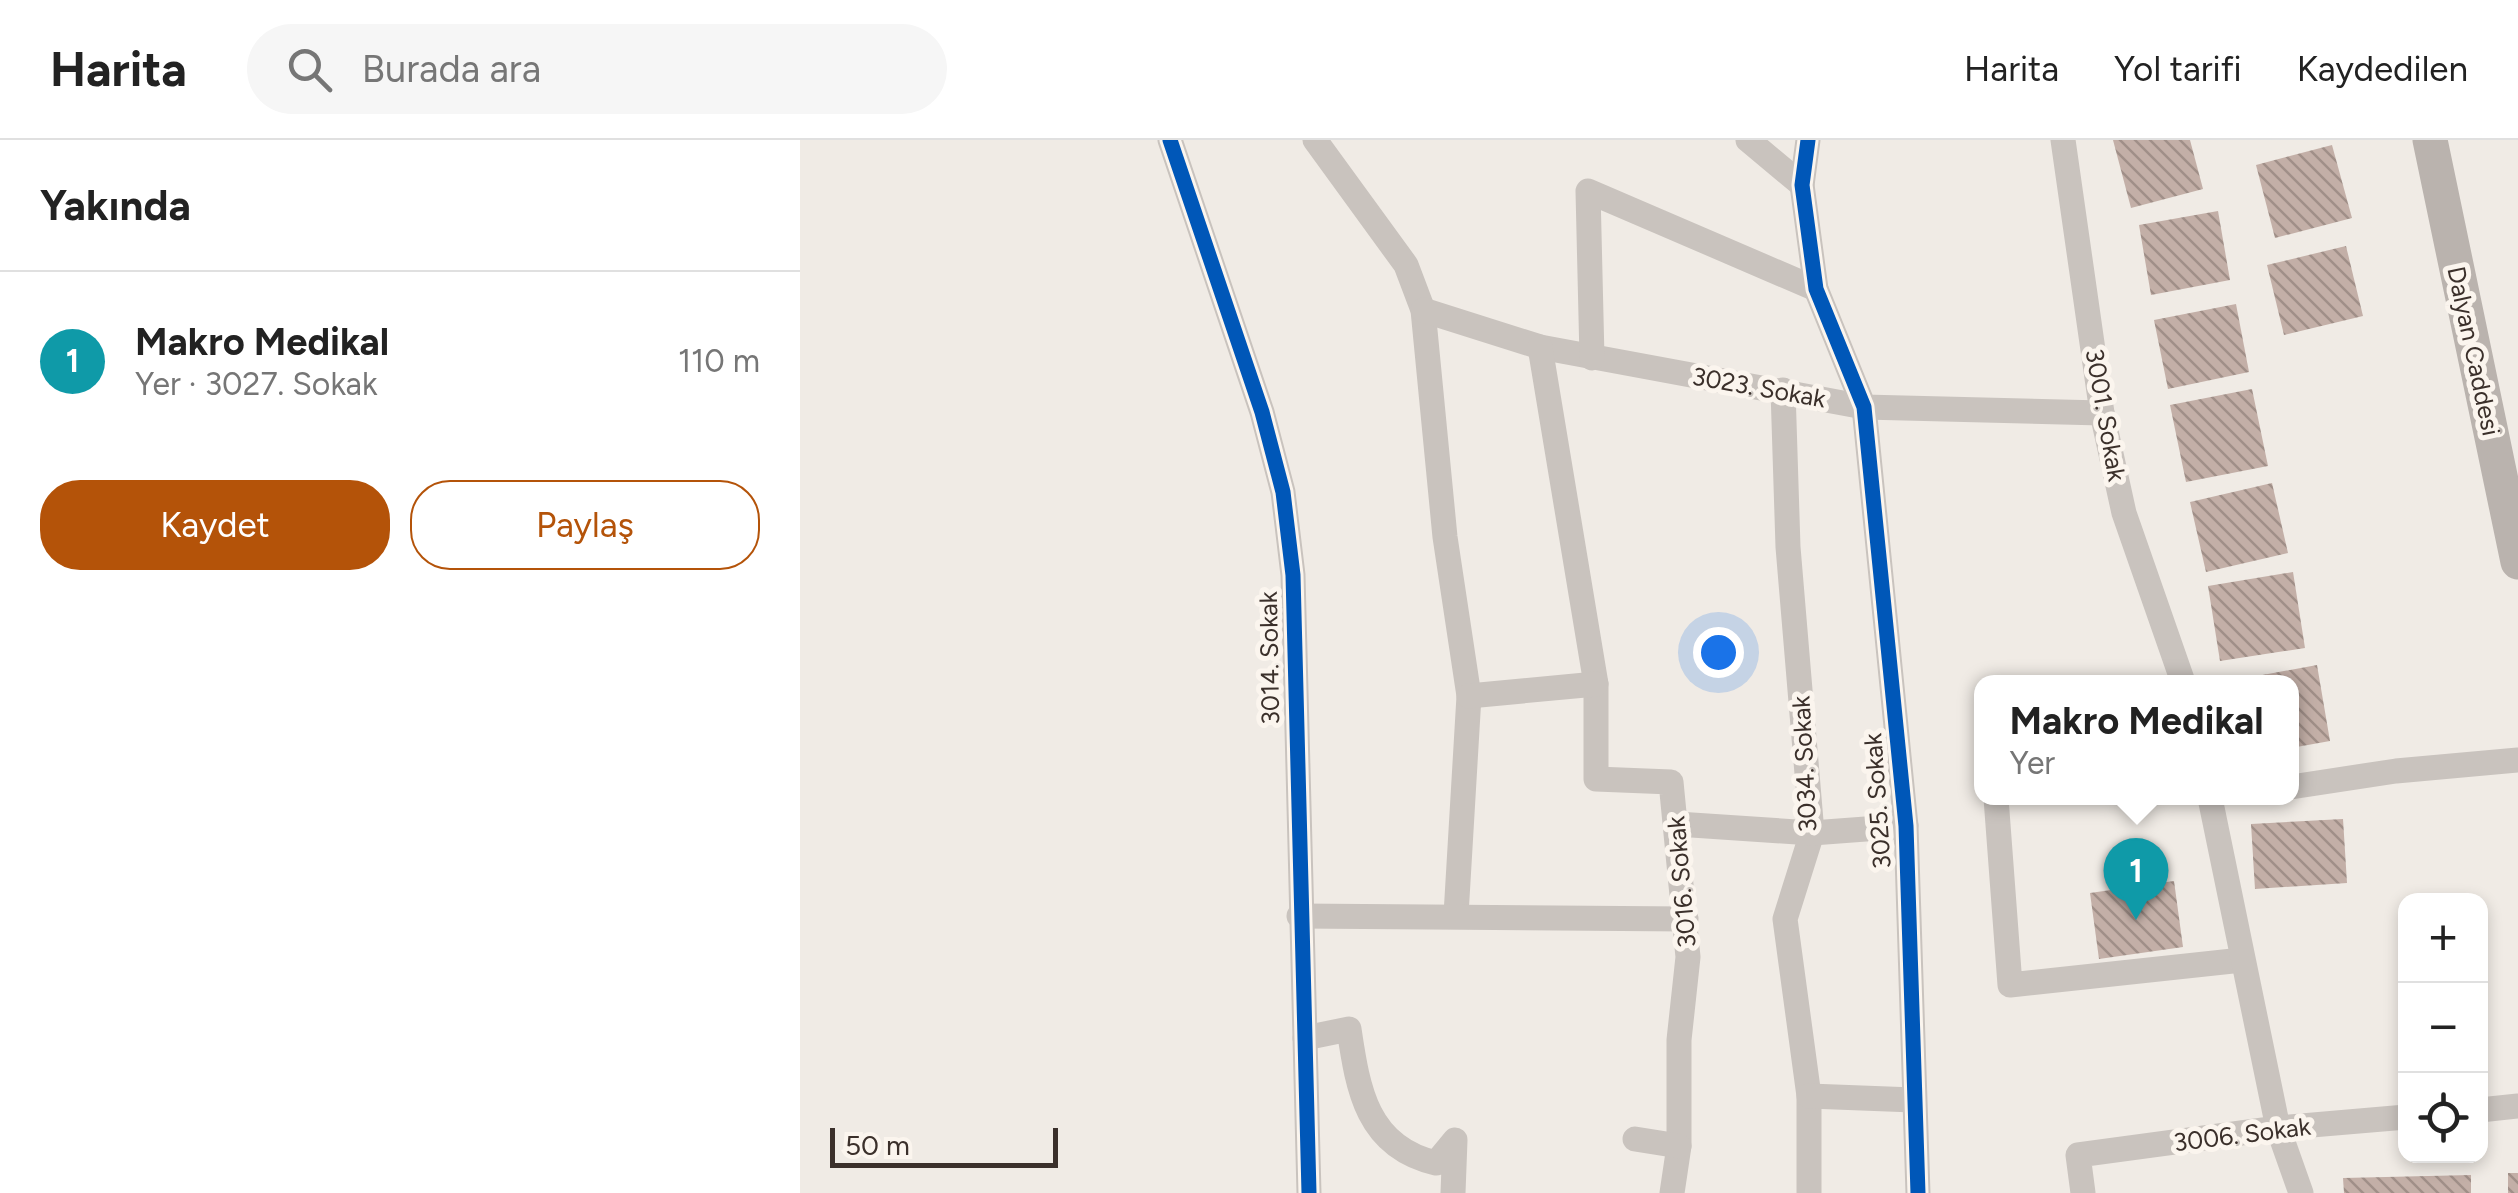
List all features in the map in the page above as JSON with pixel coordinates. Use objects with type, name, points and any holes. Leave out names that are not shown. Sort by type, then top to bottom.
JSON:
[{"type":"street","name":"3014. Sokak","points":[[1170,140],[1284,492],[1293,576],[1309,1193]]},
{"type":"street","points":[[1315,140],[1406,265],[1423,310],[1445,538],[1469,696],[1456,915]]},
{"type":"street","points":[[1748,140],[1802,185]]},
{"type":"street","name":"3025. Sokak","points":[[1808,140],[1802,185],[1816,289],[1864,408],[1906,826],[1918,1193]]},
{"type":"street","name":"3001. Sokak","points":[[2064,140],[2102,414],[2124,513],[2181,675]]},
{"type":"street","name":"Dalyan Caddesi","points":[[2430,140],[2518,562]]},
{"type":"street","points":[[1592,358],[1588,191],[1816,289]]},
{"type":"street","name":"3023. Sokak","points":[[1423,310],[1540,347],[1864,408],[2102,414]]},
{"type":"street","name":"3016. Sokak","points":[[1540,347],[1596,684],[1596,779],[1671,782],[1688,957],[1678,1040],[1679,1146],[1672,1193]]},
{"type":"street","name":"3034. Sokak","points":[[1783,390],[1788,546],[1812,833],[1786,919],[1809,1096],[1809,1193]]},
{"type":"street","points":[[1469,696],[1596,684]]},
{"type":"street","points":[[2299,786],[2396,771],[2518,760]]},
{"type":"street","points":[[1997,805],[2010,985],[2242,960]]},
{"type":"street","points":[[2215,805],[2242,960],[2278,1128],[2300,1193]]},
{"type":"street","points":[[1676,824],[1812,833],[1906,826]]},
{"type":"street","points":[[1299,916],[1686,918]]},
{"type":"street","points":[[1305,1038],[1349,1030],[1367,1114],[1413,1158],[1436,1162],[1455,1140],[1453,1193]]},
{"type":"street","points":[[1809,1096],[1914,1100]]},
{"type":"street","points":[[2488,1109],[2518,1106]]},
{"type":"street","name":"3006. Sokak","points":[[2083,1193],[2078,1156],[2278,1128],[2398,1117]]},
{"type":"street","points":[[1635,1139],[1679,1146]]},
{"type":"building","points":[[2113,140],[2190,140],[2203,189],[2131,208]]},
{"type":"building","points":[[2332,145],[2352,218],[2275,238],[2256,165]]},
{"type":"building","points":[[2218,211],[2230,280],[2151,295],[2139,225]]},
{"type":"building","points":[[2346,246],[2363,316],[2284,335],[2267,265]]},
{"type":"building","points":[[2236,304],[2249,372],[2168,389],[2154,320]]},
{"type":"building","points":[[2252,389],[2268,466],[2186,482],[2170,405]]},
{"type":"building","points":[[2272,483],[2288,553],[2206,572],[2190,502]]},
{"type":"building","points":[[2293,572],[2305,648],[2220,661],[2208,586]]},
{"type":"building","points":[[2317,665],[2330,741],[2299,747],[2299,675],[2263,675]]},
{"type":"building","points":[[2343,819],[2347,883],[2255,889],[2251,824]]},
{"type":"building","points":[[2174,881],[2183,947],[2099,959],[2090,893]]},
{"type":"building","points":[[2508,1173],[2518,1173],[2518,1193],[2508,1193]]},
{"type":"building","points":[[2471,1175],[2471,1193],[2344,1193],[2343,1178]]},
{"type":"cycle path","points":[[1170,140],[1262,412],[1283,492],[1293,575],[1309,1193]]},
{"type":"cycle path","points":[[1808,140],[1802,185],[1816,289],[1864,407],[1906,826],[1918,1193]]},
{"type":"place","name":"Makro Medikal","points":[[2136,920]]}]
